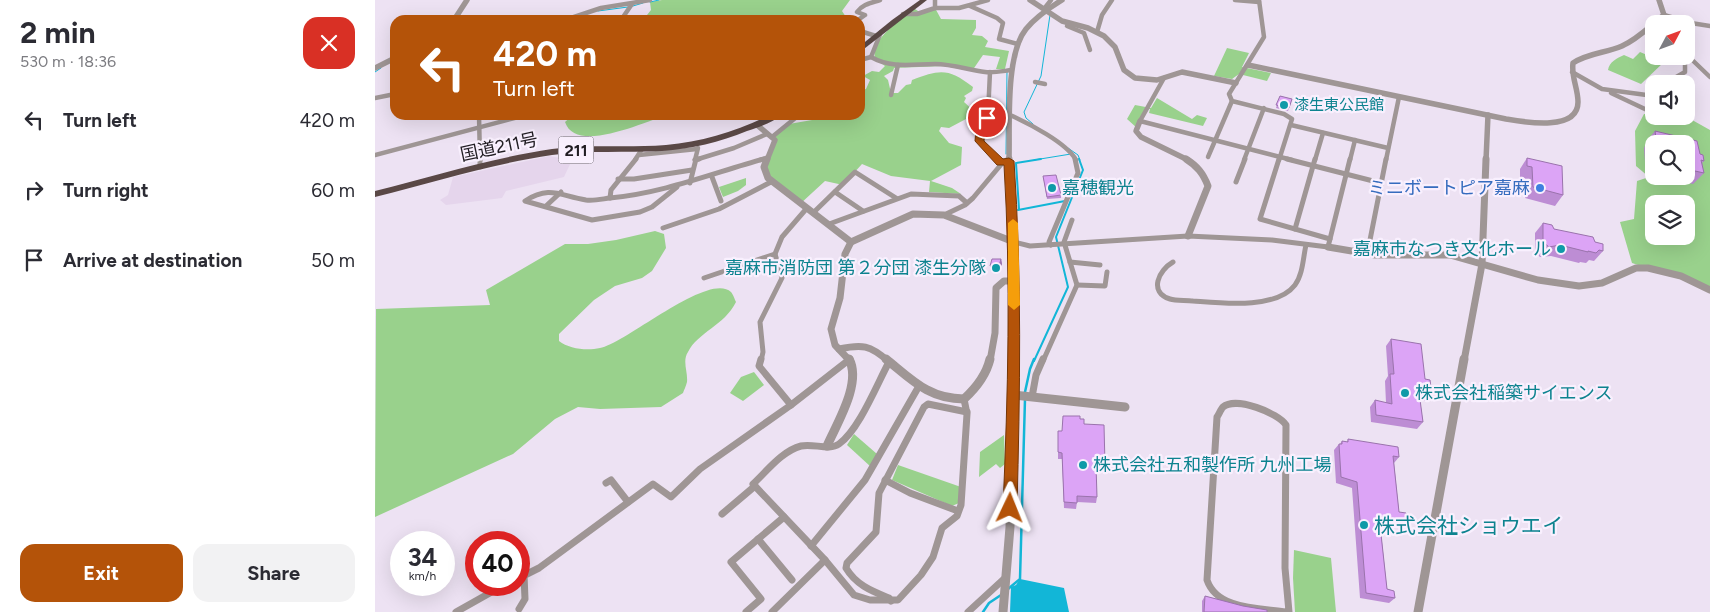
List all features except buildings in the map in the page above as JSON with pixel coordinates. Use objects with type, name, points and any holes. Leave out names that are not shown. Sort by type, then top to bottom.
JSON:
[{"type":"highway","points":[[865,46],[903,14],[924,0]]},
{"type":"highway","name":"国道211号","points":[[375,194],[480,167],[555,152],[641,152],[698,146],[767,120]]},
{"type":"street","points":[[457,15],[467,0]]},
{"type":"street","points":[[580,15],[601,8],[650,0]]},
{"type":"street","points":[[865,15],[857,12],[864,6],[880,0]]},
{"type":"street","points":[[935,0],[935,8]]},
{"type":"street","points":[[903,14],[917,14],[935,8],[970,6],[988,0]]},
{"type":"street","points":[[1030,0],[1044,10],[1069,23],[1097,32],[1115,46],[1121,66],[1127,73],[1144,80],[1190,73],[1236,82]]},
{"type":"street","points":[[1003,612],[1010,527],[1014,395],[1014,242],[1009,161],[1012,70],[1018,44],[1030,24],[1051,0]]},
{"type":"street","points":[[1044,10],[1062,0]]},
{"type":"street","points":[[1097,32],[1102,15],[1112,0]]},
{"type":"street","points":[[1208,157],[1232,101],[1229,94],[1264,37],[1259,1],[1235,0]]},
{"type":"street","points":[[1659,0],[1664,15]]},
{"type":"street","points":[[624,15],[632,4]]},
{"type":"street","points":[[970,6],[979,12],[1001,19],[1003,23],[999,39],[1018,44]]},
{"type":"street","points":[[1069,23],[1067,26],[1085,33],[1090,50]]},
{"type":"street","points":[[1695,24],[1710,26]]},
{"type":"street","points":[[1248,65],[1488,115],[1545,123],[1567,118],[1576,111],[1578,104],[1572,72],[1573,63],[1578,59],[1627,44],[1645,30]]},
{"type":"street","points":[[865,32],[879,34],[877,46],[871,56],[865,59]]},
{"type":"street","points":[[871,56],[878,60],[898,65],[921,66],[931,63],[974,71],[1012,70]]},
{"type":"street","points":[[375,68],[390,60]]},
{"type":"street","points":[[1695,64],[1710,77]]},
{"type":"street","points":[[891,95],[898,65]]},
{"type":"street","points":[[1680,75],[1685,72],[1685,65]]},
{"type":"street","points":[[990,72],[988,114],[981,126],[979,141],[1001,163]]},
{"type":"street","points":[[1572,72],[1645,109]]},
{"type":"street","points":[[1163,78],[1136,131],[1141,138],[1184,157],[1207,180],[1208,186],[1188,236]]},
{"type":"street","points":[[1035,82],[1045,84]]},
{"type":"street","points":[[1607,90],[1645,95]]},
{"type":"street","points":[[375,98],[390,95]]},
{"type":"street","points":[[1369,245],[1399,97]]},
{"type":"street","points":[[1232,101],[1264,108],[1292,118],[1281,158],[1259,220],[1330,239]]},
{"type":"street","points":[[1236,182],[1264,108]]},
{"type":"street","points":[[1010,115],[1021,119],[1069,151],[1073,154],[1078,166],[1078,173],[1049,242],[1051,245]]},
{"type":"street","points":[[1418,612],[1482,264],[1488,115]]},
{"type":"street","points":[[479,120],[480,167]]},
{"type":"street","points":[[375,155],[507,120]]},
{"type":"street","points":[[695,160],[770,136],[792,120]]},
{"type":"street","points":[[1140,121],[1381,183]]},
{"type":"street","points":[[757,125],[775,143],[767,158],[765,172],[771,182],[851,242]]},
{"type":"street","points":[[1291,125],[1388,148]]},
{"type":"street","points":[[1295,229],[1323,133]]},
{"type":"street","points":[[1329,247],[1355,140]]},
{"type":"street","points":[[690,184],[698,146]]},
{"type":"street","points":[[610,198],[611,190],[641,152]]},
{"type":"street","points":[[677,187],[652,207],[640,212],[592,220],[525,200],[541,192],[561,192],[588,200],[635,197],[677,187],[690,184],[767,158]]},
{"type":"street","points":[[944,215],[967,203],[1001,163],[1009,161]]},
{"type":"street","points":[[619,179],[637,179],[693,170]]},
{"type":"street","points":[[813,213],[855,172],[896,198]]},
{"type":"street","points":[[712,177],[721,200]]},
{"type":"street","points":[[663,228],[716,212],[748,197],[771,182]]},
{"type":"street","points":[[546,206],[561,192]]},
{"type":"street","points":[[835,192],[863,211]]},
{"type":"street","points":[[829,224],[911,194],[959,196],[967,203]]},
{"type":"street","points":[[791,405],[759,366],[763,352],[760,322],[782,278],[775,254],[782,238],[807,208]]},
{"type":"street","points":[[827,446],[853,381],[853,368],[850,359],[832,340],[830,332],[840,298],[846,250],[851,242],[913,214],[944,215],[1014,242],[1030,246],[1188,236],[1272,240],[1375,255],[1450,255],[1538,280],[1579,286],[1602,282],[1637,268],[1648,268],[1681,276],[1710,290]]},
{"type":"street","points":[[1032,397],[1036,375],[1077,285],[1064,242],[1073,220]]},
{"type":"street","points":[[1173,262],[1166,265],[1157,279],[1157,288],[1164,296],[1170,299],[1258,302],[1281,297],[1295,285],[1306,245]]},
{"type":"street","points":[[704,278],[775,254]]},
{"type":"street","points":[[1070,262],[1100,265]]},
{"type":"street","points":[[1077,285],[1105,286],[1107,272]]},
{"type":"street","points":[[839,349],[857,345],[874,349],[919,386],[947,399],[964,399],[977,386],[991,360],[994,348],[996,288],[1004,281],[1014,282]]},
{"type":"street","points":[[530,573],[653,484],[671,496],[700,469],[791,405],[850,359]]},
{"type":"street","points":[[722,514],[755,486],[753,484],[775,464],[801,446],[819,444],[827,446],[838,445],[845,438],[889,362]]},
{"type":"street","points":[[811,546],[865,480],[919,386]]},
{"type":"street","points":[[1014,395],[1125,407]]},
{"type":"street","points":[[755,486],[825,560],[854,595],[870,600],[891,602],[897,600],[921,575],[936,550],[942,528],[957,516],[961,505],[967,412],[964,399]]},
{"type":"street","points":[[891,602],[889,598],[862,586],[849,574],[846,568],[847,563],[876,532],[879,493],[924,407],[929,404],[967,412]]},
{"type":"street","points":[[1227,405],[1270,411],[1280,417],[1286,425],[1285,568],[1287,612],[1223,600],[1211,591],[1208,584],[1217,417],[1219,412],[1227,405]]},
{"type":"street","points":[[606,483],[611,480],[628,502]]},
{"type":"street","points":[[885,480],[910,493],[958,511]]},
{"type":"street","points":[[746,612],[761,600],[731,562],[784,517]]},
{"type":"street","points":[[758,539],[791,580]]},
{"type":"street","points":[[772,612],[825,560]]},
{"type":"street","points":[[968,612],[1005,581]]},
{"type":"street","points":[[457,612],[485,596]]},
{"type":"street","points":[[519,610],[525,600],[524,596]]},
{"type":"shaded area","points":[[549,156],[572,160],[564,177],[506,191],[502,198],[446,205],[440,200],[448,195],[453,177]]},
{"type":"green space","points":[[662,0],[850,0],[842,11],[845,15],[647,15],[651,10],[650,2]]},
{"type":"green space","points":[[935,8],[941,19],[976,20],[976,28],[972,35],[982,36],[988,41],[985,47],[1009,51],[1005,69],[996,69],[1000,57],[983,55],[972,71],[944,66],[894,68],[893,71],[884,76],[888,80],[891,93],[898,93],[906,85],[911,84],[912,80],[937,72],[957,76],[973,87],[972,91],[964,96],[966,98],[964,102],[975,112],[969,120],[966,119],[949,128],[941,127],[939,131],[949,143],[962,147],[961,165],[931,181],[952,188],[961,194],[929,192],[930,181],[891,176],[862,164],[843,185],[825,181],[800,204],[768,178],[766,160],[774,143],[772,137],[789,124],[812,120],[865,120],[865,89],[870,80],[865,77],[865,75],[872,71],[879,72],[885,66],[875,59],[877,44],[888,30],[915,9],[921,13]]},
{"type":"green space","points":[[1227,48],[1249,53],[1242,67],[1271,73],[1267,81],[1239,74],[1232,79],[1214,76]]},
{"type":"green space","points":[[1640,52],[1645,54],[1645,65],[1661,65],[1650,75],[1645,75],[1645,80],[1641,84],[1608,70],[1619,57],[1624,55],[1633,59]]},
{"type":"green space","points":[[1157,98],[1192,119],[1197,115],[1207,118],[1203,126],[1149,113],[1150,109],[1147,109],[1137,128],[1127,119],[1135,105],[1151,108]]},
{"type":"green space","points":[[1644,114],[1645,125],[1695,125],[1695,122],[1710,130],[1710,289],[1632,263],[1620,222],[1634,219],[1637,181],[1645,178],[1645,185],[1695,185],[1695,135],[1645,135],[1645,174],[1636,166],[1635,131]]},
{"type":"green space","points":[[567,120],[654,120],[628,129],[596,136],[583,136],[572,131],[565,122]]},
{"type":"green space","points":[[746,178],[746,185],[738,191],[723,197],[719,187]]},
{"type":"green space","points":[[655,231],[664,234],[666,248],[652,271],[642,278],[615,286],[594,300],[559,334],[559,341],[578,349],[600,348],[628,334],[687,299],[705,291],[720,288],[731,292],[736,302],[731,310],[692,345],[686,355],[687,382],[683,393],[661,407],[600,409],[578,407],[555,419],[513,454],[375,517],[376,309],[490,305],[486,290],[565,244],[588,244],[616,240]]},
{"type":"green space","points":[[754,372],[764,385],[743,401],[730,393],[741,377]]},
{"type":"green space","points":[[854,434],[877,454],[871,467],[847,445]]},
{"type":"green space","points":[[1004,435],[1005,464],[1000,468],[996,464],[979,477],[980,452]]},
{"type":"green space","points":[[898,465],[961,487],[959,503],[952,506],[892,480]]},
{"type":"green space","points":[[1294,550],[1331,558],[1336,612],[1295,612]]},
{"type":"water","points":[[1020,579],[1064,588],[1069,612],[1010,612],[1011,587],[1016,585]]},
{"type":"waterway","points":[[650,2],[659,0]]},
{"type":"waterway","points":[[633,6],[643,3]]},
{"type":"waterway","points":[[598,11],[628,7]]},
{"type":"waterway","points":[[1033,124],[1026,118],[1024,112],[1041,76],[1050,15]]},
{"type":"waterway","points":[[375,72],[381,68]]},
{"type":"waterway","points":[[1006,154],[1007,71]]},
{"type":"waterway","points":[[1068,148],[1078,155],[1080,160]]},
{"type":"waterway","points":[[1034,160],[1071,154]]},
{"type":"waterway","points":[[1019,209],[1016,163],[1041,159]]},
{"type":"waterway","points":[[1034,361],[1068,287],[1056,237],[1083,170],[1079,159]]},
{"type":"waterway","points":[[1018,210],[1065,201]]},
{"type":"waterway","points":[[1025,392],[1034,359]]},
{"type":"waterway","points":[[1008,589],[1020,579],[1025,399]]},
{"type":"waterway","points":[[983,612],[989,603],[1001,595]]},
{"type":"slow traffic","points":[[1013,223],[1014,305]]},
{"type":"place","name":"漆生東公民館","points":[[1284,105]]},
{"type":"place","name":"嘉穂観光","points":[[1052,188]]},
{"type":"place","name":"ミニボートピア嘉麻","points":[[1540,188]]},
{"type":"place","name":"嘉麻市なつき文化ホール","points":[[1561,249]]},
{"type":"place","name":"嘉麻市消防団 第２分団 漆生分隊","points":[[996,268]]},
{"type":"place","name":"株式会社稲築サイエンス","points":[[1405,393]]},
{"type":"place","name":"株式会社五和製作所 九州工場","points":[[1083,465]]},
{"type":"place","name":"株式会社ショウエイ","points":[[1364,525]]},
{"type":"route","points":[[987,118],[981,126],[979,141],[1001,163],[1009,161],[1014,242],[1014,395],[1010,508]]}]
